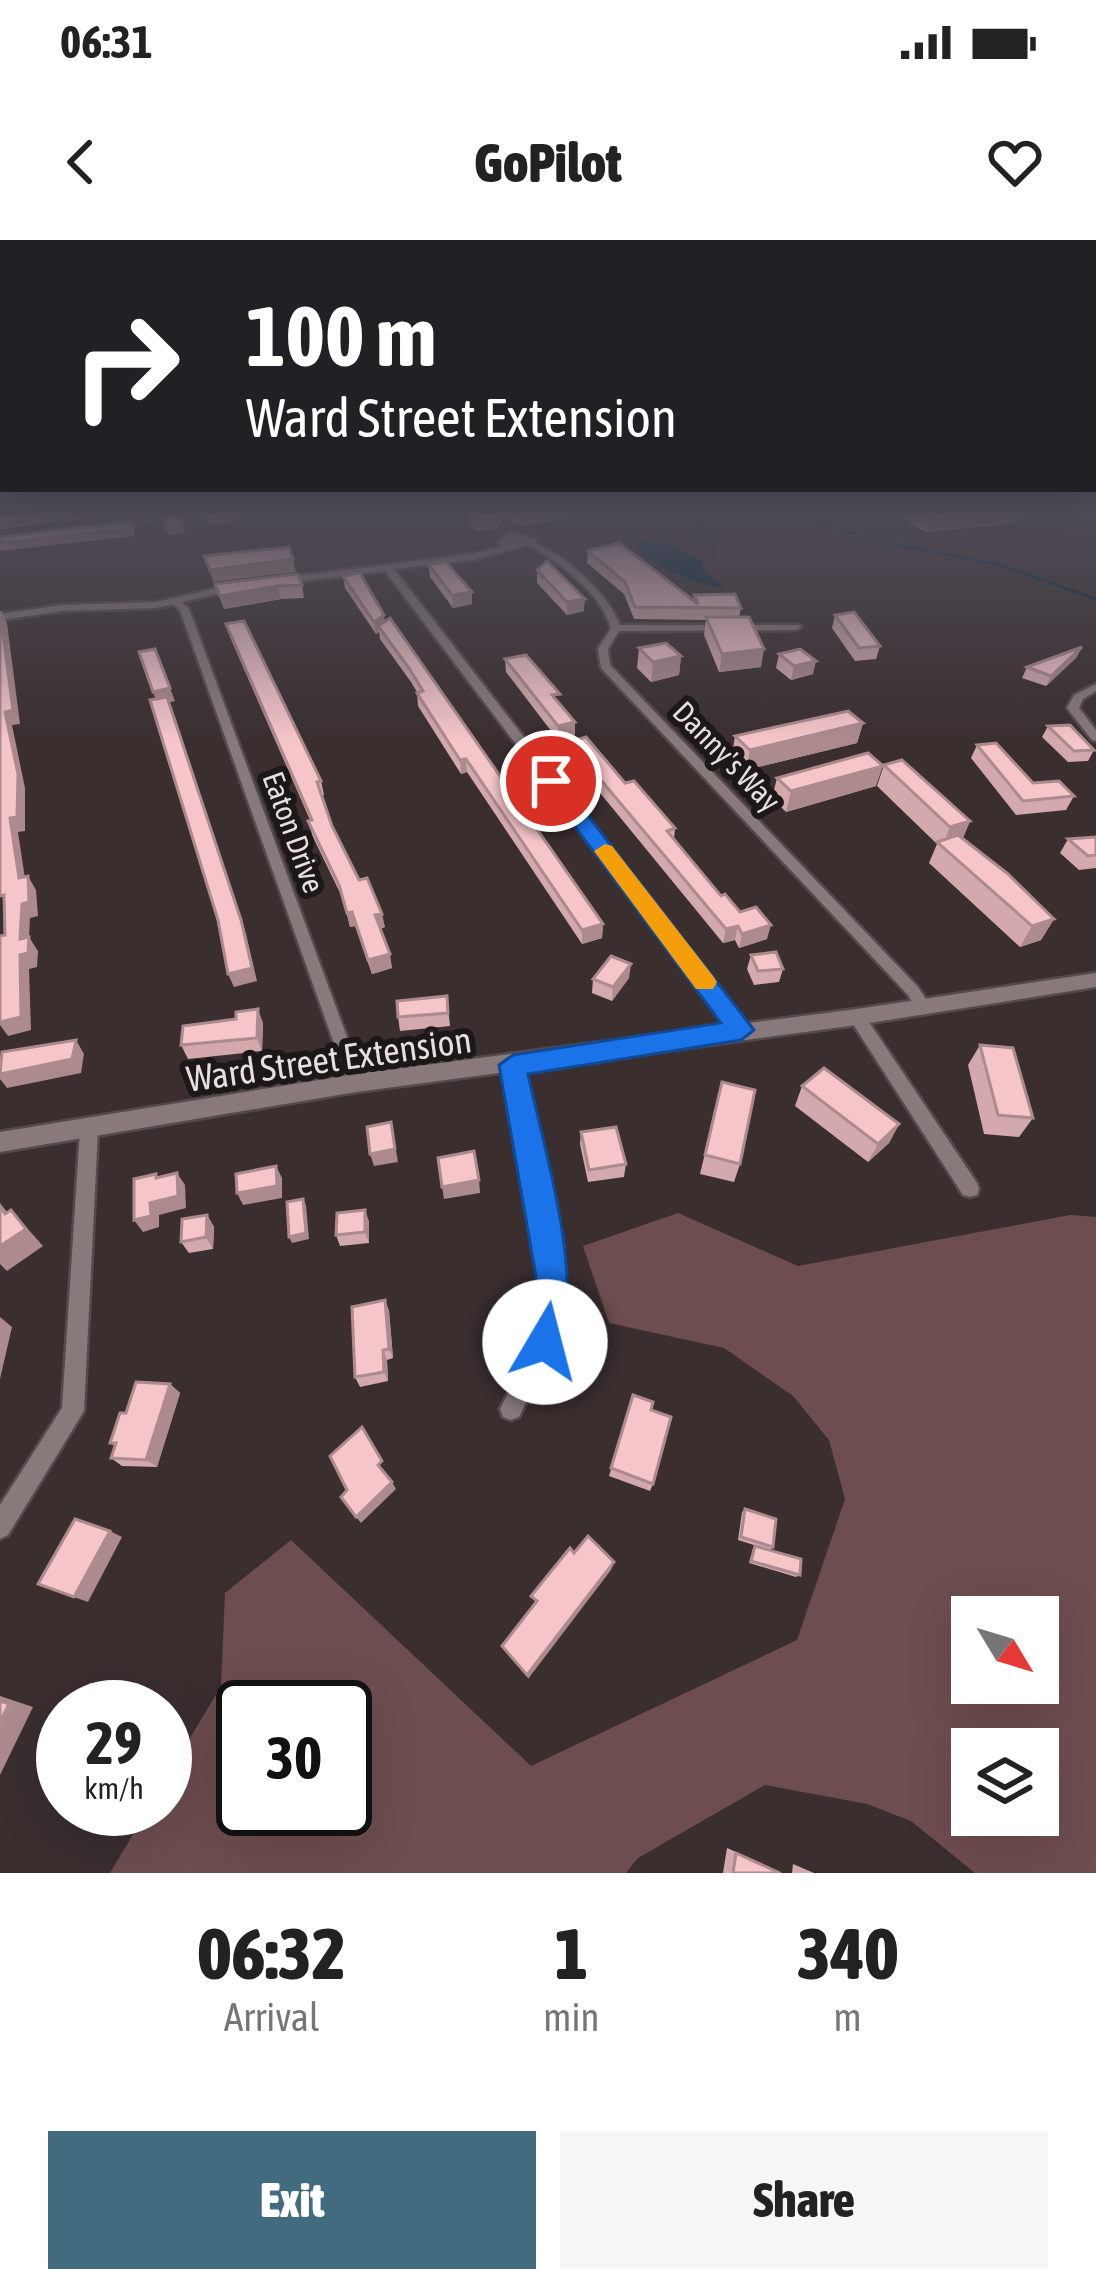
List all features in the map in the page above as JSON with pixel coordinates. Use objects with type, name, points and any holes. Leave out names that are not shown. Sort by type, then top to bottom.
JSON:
[{"type":"street","points":[[0,617],[63,608],[176,602],[216,589]]},
{"type":"street","points":[[404,589],[741,1030]]},
{"type":"street","points":[[589,589],[613,612],[616,628],[660,631],[727,623],[796,627]]},
{"type":"street","name":"Eaton Drive","points":[[176,602],[192,631],[356,1083]]},
{"type":"street","name":"Danny's Way","points":[[616,628],[603,649],[605,665],[922,1007]]},
{"type":"street","points":[[1096,687],[1073,702],[1076,716],[1096,739]]},
{"type":"street","name":"Ward Street Extension","points":[[0,1142],[356,1083],[513,1065],[1096,980]]},
{"type":"street","points":[[857,1017],[970,1189]]},
{"type":"street","points":[[512,1409],[545,1342],[554,1282],[513,1065]]},
{"type":"street","points":[[0,1528],[73,1411],[89,1130]]},
{"type":"shaded area","points":[[678,1213],[798,1266],[1070,1215],[1096,1217],[1096,1873],[975,1873],[911,1821],[867,1804],[765,1785],[638,1858],[626,1873],[110,1873],[132,1836],[192,1836],[192,1735],[216,1694],[216,1836],[372,1836],[372,1680],[221,1680],[225,1593],[291,1540],[531,1766],[797,1640],[845,1499],[829,1440],[793,1396],[724,1348],[609,1323],[583,1246]]},
{"type":"building","points":[[217,589],[259,589],[220,596]]},
{"type":"building","points":[[352,589],[369,589],[384,615],[374,622]]},
{"type":"building","points":[[448,589],[472,592],[452,595]]},
{"type":"building","points":[[555,589],[575,589],[585,599],[567,602]]},
{"type":"building","points":[[628,589],[679,589],[698,604],[694,595],[735,594],[741,608],[635,607]]},
{"type":"building","points":[[0,611],[13,710],[5,712],[18,774],[17,817],[10,818],[19,878],[28,876],[29,902],[22,904],[20,939],[29,937],[28,953],[20,955],[21,1017],[0,1022],[0,936],[5,935],[4,895],[0,896]]},
{"type":"building","points":[[854,612],[880,646],[859,648],[835,615]]},
{"type":"building","points":[[706,617],[749,617],[764,649],[722,654]]},
{"type":"building","points":[[390,618],[603,924],[582,930],[466,759],[460,760],[417,693],[423,691],[409,668],[378,626]]},
{"type":"building","points":[[244,621],[321,781],[317,782],[332,826],[359,880],[367,878],[382,914],[375,915],[390,954],[368,960],[352,912],[347,913],[308,821],[312,820],[226,624]]},
{"type":"building","points":[[666,643],[681,656],[653,662],[639,648]]},
{"type":"building","points":[[1082,647],[1051,676],[1027,667]]},
{"type":"building","points":[[155,649],[170,688],[153,692],[139,652]]},
{"type":"building","points":[[800,649],[816,661],[794,666],[779,654]]},
{"type":"building","points":[[526,655],[560,694],[552,695],[575,722],[558,726],[505,659]]},
{"type":"building","points":[[167,697],[241,920],[252,968],[228,974],[218,920],[150,700]]},
{"type":"building","points":[[848,711],[863,723],[750,750],[735,736]]},
{"type":"building","points":[[1070,725],[1094,750],[1074,751],[1048,726]]},
{"type":"building","points":[[586,737],[625,783],[634,781],[675,828],[667,831],[721,896],[725,894],[740,912],[756,907],[771,925],[742,934],[738,926],[726,929],[569,742]]},
{"type":"building","points":[[996,743],[1033,783],[1059,781],[1074,796],[1023,801],[977,745]]},
{"type":"building","points":[[868,753],[883,766],[791,791],[777,778]]},
{"type":"building","points":[[902,760],[970,821],[950,827],[884,765]]},
{"type":"building","points":[[958,835],[1054,919],[1032,926],[937,842]]},
{"type":"building","points":[[1096,837],[1096,855],[1088,856],[1068,839]]},
{"type":"building","points":[[776,952],[783,969],[758,971],[751,955]]},
{"type":"building","points":[[611,956],[631,964],[613,987],[593,979]]},
{"type":"building","points":[[447,996],[448,1013],[398,1017],[397,1001]]},
{"type":"building","points":[[258,1009],[257,1038],[181,1045],[183,1026],[236,1019],[236,1012]]},
{"type":"building","points":[[76,1040],[72,1059],[0,1074],[2,1052]]},
{"type":"building","points":[[980,1045],[1013,1048],[1033,1118],[998,1115]]},
{"type":"building","points":[[824,1068],[899,1124],[878,1144],[802,1086]]},
{"type":"building","points":[[722,1082],[755,1090],[740,1164],[705,1155]]},
{"type":"building","points":[[391,1122],[395,1149],[370,1154],[367,1127]]},
{"type":"building","points":[[616,1127],[626,1164],[589,1170],[581,1132]]},
{"type":"building","points":[[474,1151],[479,1180],[442,1187],[438,1158]]},
{"type":"building","points":[[276,1166],[277,1186],[237,1193],[236,1174]]},
{"type":"building","points":[[177,1173],[178,1196],[150,1203],[151,1216],[134,1220],[134,1179]]},
{"type":"building","points":[[303,1199],[306,1233],[289,1237],[287,1202]]},
{"type":"building","points":[[0,1207],[5,1214],[11,1210],[26,1229],[0,1246]]},
{"type":"building","points":[[365,1210],[365,1232],[336,1235],[337,1213]]},
{"type":"building","points":[[207,1215],[206,1237],[181,1242],[182,1219]]},
{"type":"building","points":[[385,1300],[389,1349],[383,1350],[384,1372],[355,1377],[352,1307]]},
{"type":"building","points":[[136,1382],[170,1384],[146,1460],[111,1458],[116,1443],[110,1443]]},
{"type":"building","points":[[633,1395],[653,1402],[651,1410],[671,1417],[653,1484],[611,1468]]},
{"type":"building","points":[[362,1427],[382,1461],[378,1465],[392,1482],[356,1517],[341,1497],[347,1490],[330,1456]]},
{"type":"building","points":[[745,1509],[776,1519],[773,1547],[741,1537]]},
{"type":"building","points":[[75,1519],[110,1531],[74,1597],[38,1584]]},
{"type":"building","points":[[588,1536],[614,1562],[527,1675],[502,1646],[537,1601],[531,1596],[570,1548],[574,1553]]},
{"type":"building","points":[[755,1546],[801,1559],[800,1575],[751,1561]]},
{"type":"building","points":[[0,1701],[9,1704],[0,1722]]},
{"type":"building","points":[[736,1853],[780,1873],[733,1873]]},
{"type":"waterway","points":[[1068,589],[1096,599]]},
{"type":"slow traffic","points":[[605,851],[704,982]]},
{"type":"route","points":[[545,1342],[554,1282],[513,1065],[741,1030],[551,781]]}]
